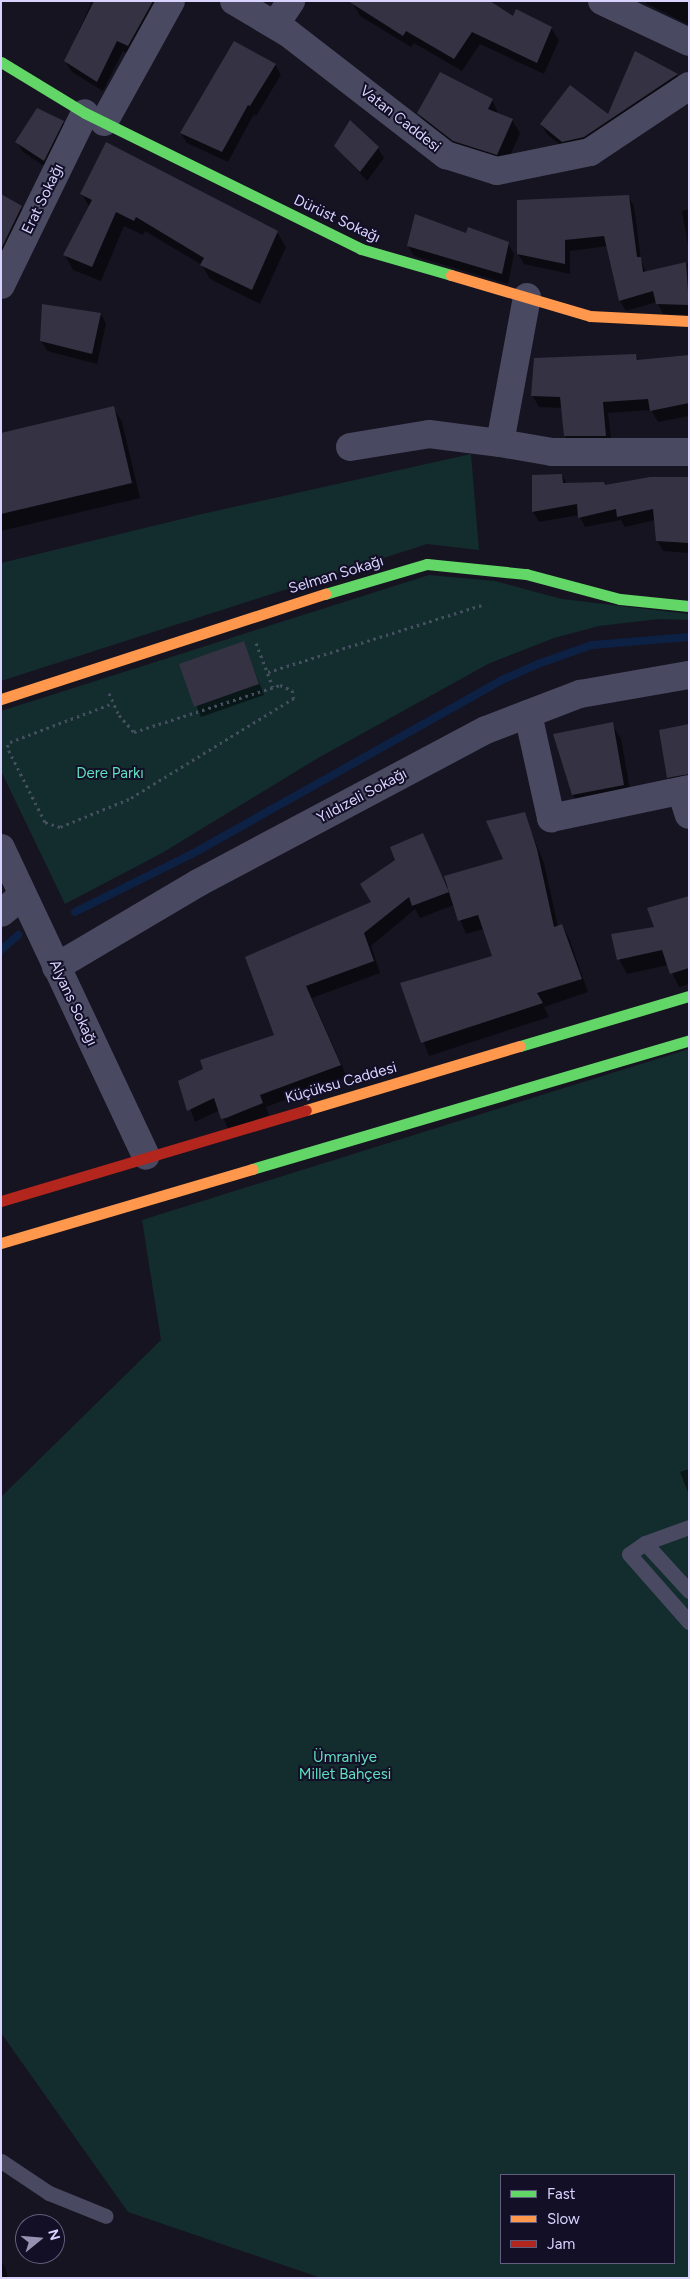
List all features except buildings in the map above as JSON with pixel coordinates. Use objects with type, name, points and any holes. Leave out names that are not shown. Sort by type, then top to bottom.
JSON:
[{"type":"street","name":"Erat Sokağı","points":[[1,285],[95,117],[171,1]]},
{"type":"street","name":"Vatan Caddesi","points":[[234,1],[275,25],[446,155],[497,171],[590,152],[689,86]]},
{"type":"street","points":[[275,25],[291,1]]},
{"type":"street","points":[[602,1],[689,42]]},
{"type":"street","name":"Dürüst Sokağı","points":[[1,62],[95,117],[361,250],[590,316],[689,320]]},
{"type":"street","points":[[500,443],[527,297]]},
{"type":"street","points":[[350,446],[429,434],[552,452],[689,452]]},
{"type":"street","name":"Selman Sokağı","points":[[1,699],[427,564],[526,574],[570,588],[620,599],[689,606]]},
{"type":"street","name":"Yıldızeli Sokağı","points":[[56,967],[198,883],[486,730],[580,694],[689,675]]},
{"type":"street","points":[[528,714],[551,818],[686,798]]},
{"type":"street","name":"Alyans Sokağı","points":[[1,848],[149,1164]]},
{"type":"street","points":[[1,913],[23,895]]},
{"type":"street","name":"Küçüksu Caddesi","points":[[1,1201],[149,1164],[689,996]]},
{"type":"street","points":[[1,1243],[157,1191],[689,1040]]},
{"type":"lane","points":[[689,1527],[645,1543],[629,1554],[689,1622]]},
{"type":"lane","points":[[645,1543],[689,1592]]},
{"type":"lane","points":[[1,2161],[49,2193],[106,2216]]},
{"type":"path","points":[[268,672],[482,605]]},
{"type":"path","points":[[255,641],[273,687]]},
{"type":"path","points":[[98,667],[113,703],[128,728],[139,732],[280,685],[292,690],[294,698],[128,799],[60,826],[45,822],[7,747],[10,742],[113,703]]},
{"type":"green space","points":[[471,454],[479,550],[427,544],[1,681],[1,563],[202,514]]},
{"type":"green space","name":"Dere Parkı","points":[[429,575],[495,581],[562,599],[689,614],[689,620],[659,619],[599,626],[554,638],[488,664],[318,758],[162,853],[65,904],[1,771],[1,711]]},
{"type":"green space","name":"Ümraniye Millet Bahçesi","points":[[689,1049],[689,2278],[321,2278],[128,2212],[1,2033],[1,1497],[161,1340],[142,1220]]},
{"type":"waterway","points":[[75,912],[192,854],[502,680],[538,664],[592,645],[689,637]]},
{"type":"waterway","points":[[1,950],[18,935]]},
{"type":"traffic: fast","points":[[1,62],[85,113],[361,249],[451,275]]},
{"type":"traffic: fast","points":[[325,594],[427,564],[526,574],[620,599],[689,606]]},
{"type":"traffic: fast","points":[[520,1046],[689,996]]},
{"type":"traffic: fast","points":[[252,1169],[689,1040]]},
{"type":"traffic: slow","points":[[451,275],[590,316],[689,321]]},
{"type":"traffic: slow","points":[[1,699],[325,594]]},
{"type":"traffic: slow","points":[[306,1110],[520,1046]]},
{"type":"traffic: slow","points":[[1,1243],[252,1169]]},
{"type":"traffic: jam","points":[[1,1201],[306,1110]]}]
